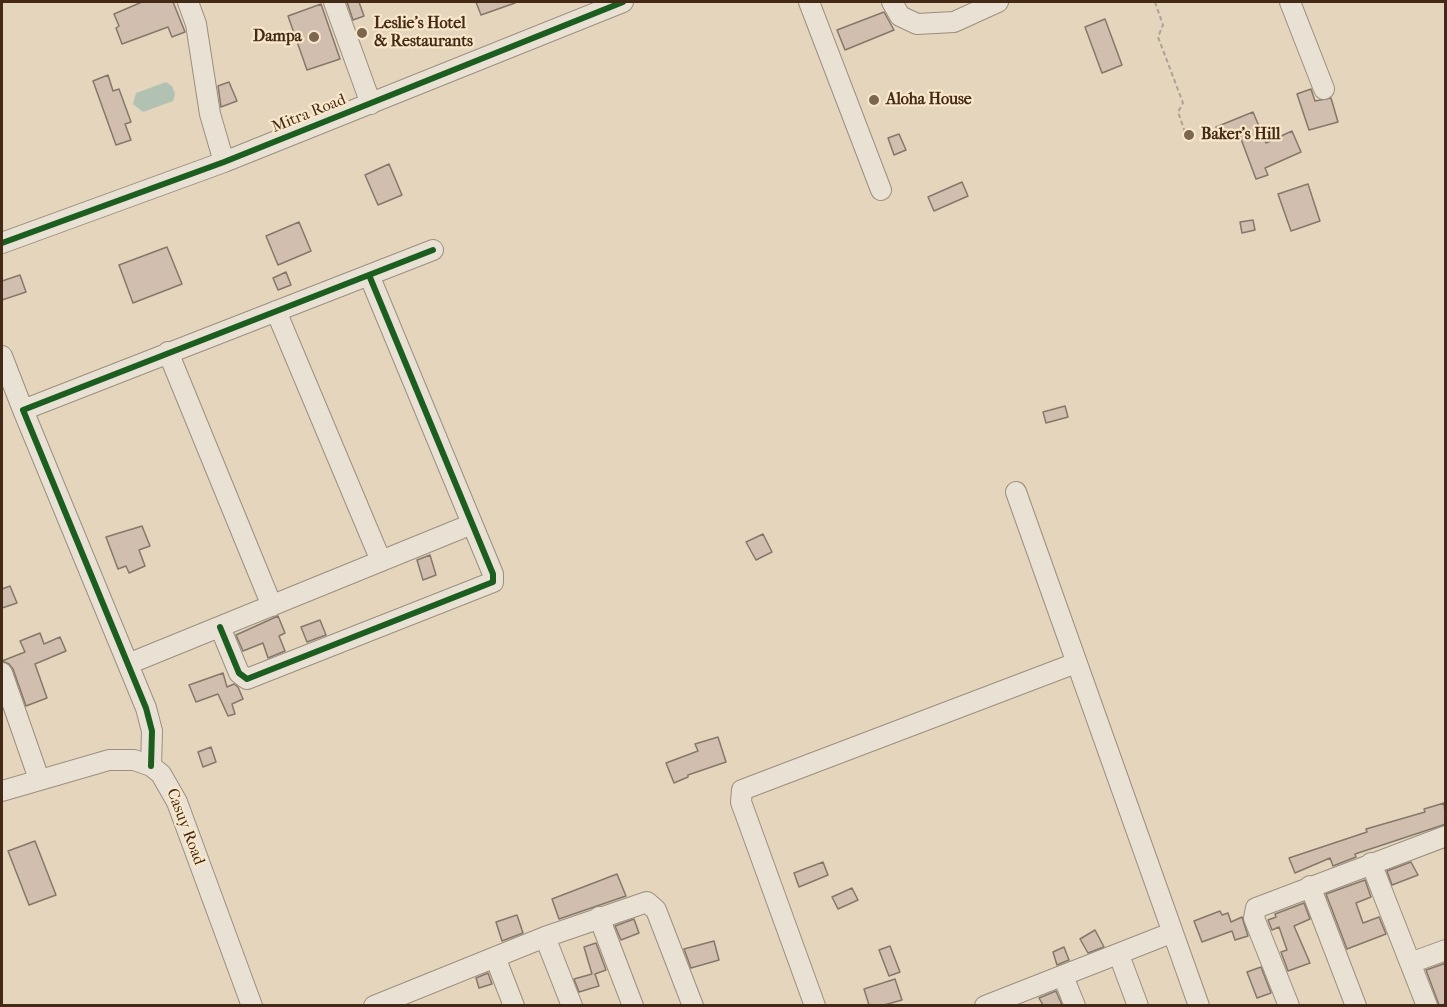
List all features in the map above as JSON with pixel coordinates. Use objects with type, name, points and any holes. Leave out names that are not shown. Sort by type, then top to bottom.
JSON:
[{"type":"street","points":[[188,2],[196,24],[210,114],[224,162]]},
{"type":"street","points":[[334,2],[371,104]]},
{"type":"street","name":"Mitra Road","points":[[2,243],[224,162],[622,2]]},
{"type":"street","points":[[809,2],[881,190]]},
{"type":"street","points":[[892,2],[900,16],[918,24],[954,22],[998,2]]},
{"type":"street","points":[[1290,2],[1324,89]]},
{"type":"street","points":[[23,410],[433,250]]},
{"type":"street","points":[[220,627],[239,673],[247,679],[493,582],[493,574],[369,275]]},
{"type":"street","points":[[276,311],[381,561]]},
{"type":"street","points":[[168,352],[272,606]]},
{"type":"street","points":[[2,356],[151,725],[151,766],[134,760],[109,760],[2,791]]},
{"type":"street","points":[[1016,492],[1171,933],[1199,1005]]},
{"type":"street","points":[[128,664],[472,524]]},
{"type":"street","points":[[815,1005],[741,802],[742,790],[1076,663]]},
{"type":"street","points":[[2,673],[39,779]]},
{"type":"street","name":"Casuy Road","points":[[151,766],[161,774],[177,802],[252,1005]]},
{"type":"street","points":[[1289,1005],[1253,914],[1258,905],[1446,836]]},
{"type":"street","points":[[1371,863],[1427,1005]]},
{"type":"street","points":[[1310,886],[1356,1005]]},
{"type":"street","points":[[374,1005],[545,937],[642,903],[652,904],[693,1005]]},
{"type":"street","points":[[599,917],[633,1005]]},
{"type":"street","points":[[990,1005],[1171,933]]},
{"type":"street","points":[[545,937],[572,1005]]},
{"type":"street","points":[[1410,963],[1446,950]]},
{"type":"street","points":[[1119,955],[1138,1005]]},
{"type":"street","points":[[495,957],[514,1005]]},
{"type":"street","points":[[1064,976],[1075,1005]]},
{"type":"path","points":[[1155,2],[1163,25],[1158,37],[1184,103],[1178,112],[1185,132]]},
{"type":"shaded area","points":[[166,82],[172,86],[175,94],[173,101],[143,112],[133,104],[136,93]]},
{"type":"building","points":[[142,2],[173,2],[185,32],[172,37],[168,27],[122,44],[114,14]]},
{"type":"building","points":[[347,2],[359,2],[364,16],[353,20]]},
{"type":"building","points":[[476,2],[515,2],[515,3],[481,15]]},
{"type":"building","name":"Dampa","points":[[321,4],[340,59],[307,70],[288,16]]},
{"type":"building","points":[[884,12],[894,30],[845,50],[837,30]]},
{"type":"building","points":[[1105,19],[1122,65],[1102,73],[1085,27]]},
{"type":"building","points":[[108,75],[113,91],[119,89],[131,122],[125,124],[131,140],[116,145],[93,81]]},
{"type":"building","points":[[229,82],[237,101],[221,107],[218,86]]},
{"type":"building","points":[[1311,89],[1315,101],[1331,98],[1338,122],[1309,130],[1297,94]]},
{"type":"building","points":[[1253,112],[1266,143],[1292,131],[1301,152],[1265,168],[1268,175],[1256,179],[1238,131],[1220,138],[1216,127]]},
{"type":"building","points":[[899,134],[906,150],[894,155],[888,138]]},
{"type":"building","points":[[389,164],[402,195],[378,205],[365,175]]},
{"type":"building","points":[[962,182],[968,196],[934,211],[928,197]]},
{"type":"building","points":[[1308,184],[1320,221],[1291,231],[1278,194]]},
{"type":"building","points":[[1253,220],[1255,230],[1242,233],[1240,222]]},
{"type":"building","points":[[299,222],[311,251],[278,265],[266,236]]},
{"type":"building","points":[[167,247],[182,284],[133,303],[119,265]]},
{"type":"building","points":[[286,272],[291,285],[278,290],[273,278]]},
{"type":"building","points":[[20,275],[26,292],[2,300],[2,281]]},
{"type":"building","points":[[1065,406],[1068,417],[1046,423],[1043,412]]},
{"type":"building","points":[[142,526],[150,546],[139,550],[145,566],[129,573],[126,566],[118,569],[106,537]]},
{"type":"building","points":[[763,534],[772,552],[756,560],[746,542]]},
{"type":"building","points":[[430,555],[436,575],[423,580],[417,560]]},
{"type":"building","points":[[10,586],[17,603],[2,608],[2,589]]},
{"type":"building","points":[[278,616],[285,633],[279,636],[285,651],[268,658],[263,643],[243,651],[236,635]]},
{"type":"building","points":[[320,620],[326,635],[307,642],[301,627]]},
{"type":"building","points":[[40,633],[44,644],[60,637],[66,651],[35,664],[47,698],[26,706],[13,669],[2,661],[25,652],[20,641]]},
{"type":"building","points":[[223,673],[227,687],[234,684],[238,687],[243,699],[232,704],[235,714],[228,716],[218,694],[196,702],[189,685]]},
{"type":"building","points":[[718,737],[726,762],[688,775],[674,783],[666,763],[698,751],[695,744]]},
{"type":"building","points":[[211,747],[216,762],[203,767],[198,752]]},
{"type":"building","points":[[1444,803],[1446,824],[1355,854],[1356,857],[1333,866],[1330,858],[1295,873],[1289,858],[1367,832],[1366,829],[1425,812],[1424,809]]},
{"type":"building","points":[[35,841],[56,895],[29,905],[8,851]]},
{"type":"building","points":[[823,862],[828,875],[799,887],[794,873]]},
{"type":"building","points":[[1411,862],[1418,875],[1392,885],[1387,871]]},
{"type":"building","points":[[617,874],[626,896],[559,919],[552,899]]},
{"type":"building","points":[[1365,880],[1371,897],[1356,903],[1363,923],[1379,917],[1386,934],[1347,949],[1326,894]]},
{"type":"building","points":[[852,888],[858,900],[838,909],[832,897]]},
{"type":"building","points":[[1304,903],[1310,919],[1294,926],[1310,963],[1288,971],[1281,952],[1287,950],[1279,927],[1272,930],[1268,920],[1276,917],[1275,914]]},
{"type":"building","points":[[1220,911],[1222,915],[1228,913],[1231,922],[1242,917],[1248,936],[1235,940],[1232,931],[1202,942],[1194,921]]},
{"type":"building","points":[[517,915],[523,933],[502,941],[496,922]]},
{"type":"building","points":[[634,919],[639,933],[621,940],[615,926]]},
{"type":"building","points":[[1095,930],[1104,947],[1088,953],[1080,939]]},
{"type":"building","points":[[714,941],[719,960],[691,968],[684,949]]},
{"type":"building","points":[[596,943],[606,970],[595,974],[599,986],[579,992],[574,979],[592,974],[584,947]]},
{"type":"building","points":[[890,946],[900,972],[889,976],[879,950]]},
{"type":"building","points":[[1064,947],[1069,960],[1057,965],[1053,952]]},
{"type":"building","points":[[1446,963],[1446,1005],[1439,1005],[1426,970]]},
{"type":"building","points":[[1261,967],[1271,993],[1257,998],[1247,972]]},
{"type":"building","points":[[488,973],[492,984],[479,988],[476,978]]},
{"type":"building","points":[[895,979],[902,1000],[884,1005],[869,1005],[864,989]]},
{"type":"building","points":[[1056,991],[1062,1005],[1043,1005],[1039,998]]},
{"type":"cycle path","points":[[2,243],[224,162],[623,2]]},
{"type":"cycle path","points":[[151,766],[152,731],[146,708],[23,410],[433,250]]},
{"type":"cycle path","points":[[220,627],[239,673],[247,679],[493,582],[493,574],[369,275]]},
{"type":"place","name":"Leslie's Hotel & Restaurants","points":[[362,33]]},
{"type":"place","name":"Dampa","points":[[314,37]]},
{"type":"place","name":"Aloha House","points":[[874,100]]},
{"type":"place","name":"Baker's Hill","points":[[1189,135]]}]
